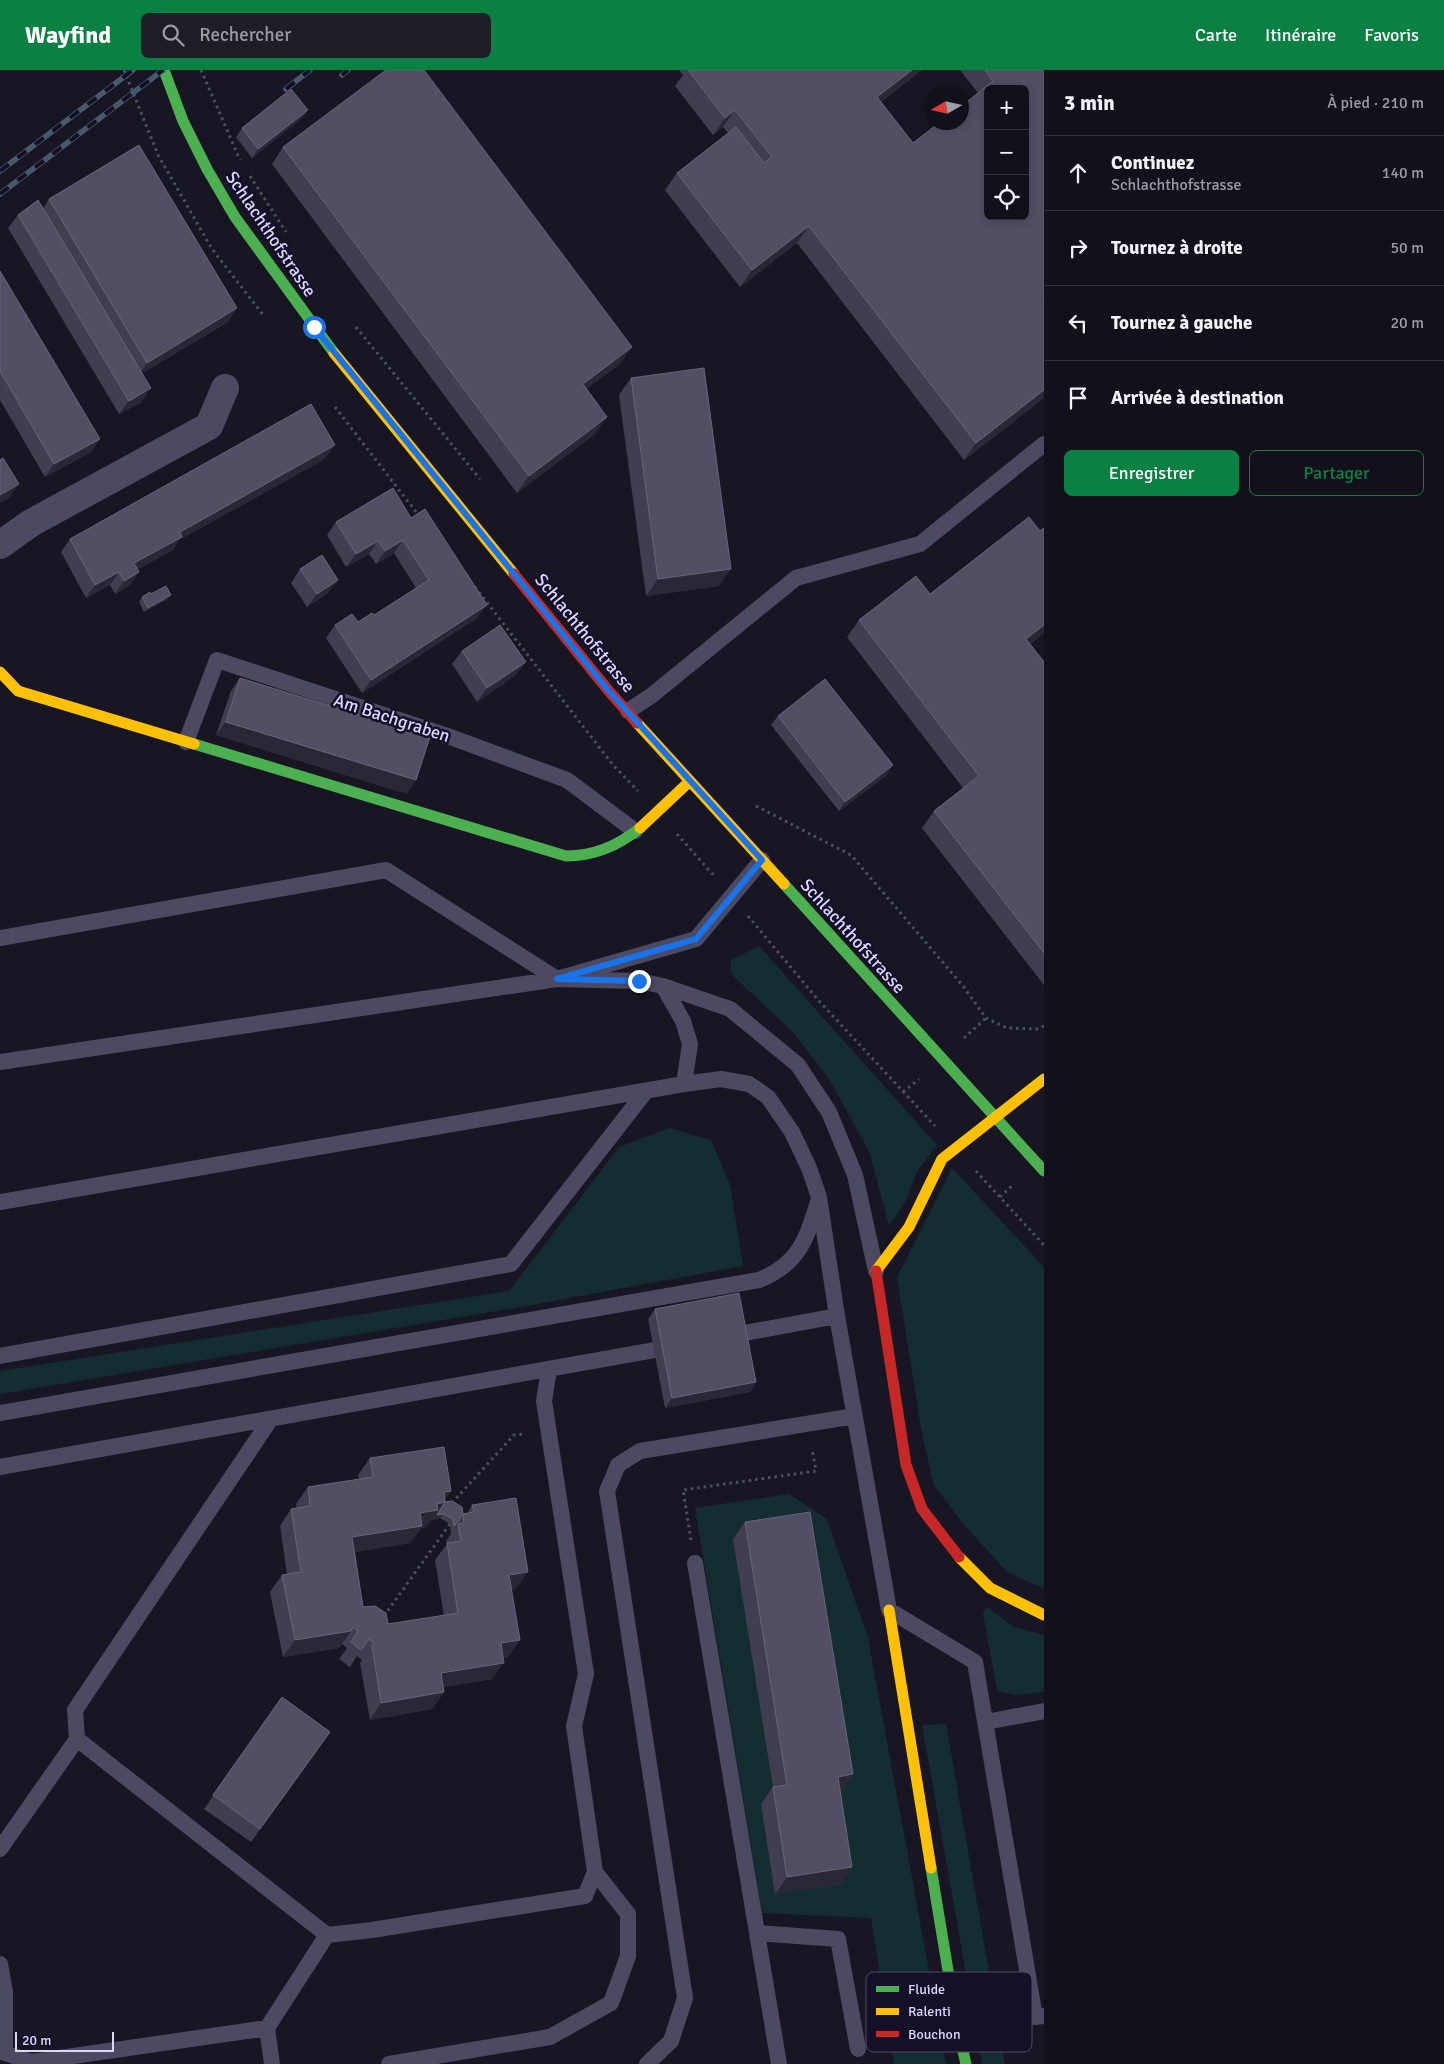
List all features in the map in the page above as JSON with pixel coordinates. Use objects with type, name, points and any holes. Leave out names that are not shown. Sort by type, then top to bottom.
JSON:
[{"type":"main road","name":"Schlachthofstrasse","points":[[164,70],[183,121],[207,169],[235,216],[314,327],[628,712],[1044,1171]]},
{"type":"main road","points":[[0,672],[18,691],[566,856],[594,854],[635,830],[658,813],[690,780]]},
{"type":"main road","points":[[1044,1079],[942,1159],[909,1227],[876,1271],[906,1465],[922,1509],[950,1548],[990,1588],[1044,1615]]},
{"type":"main road","points":[[889,1610],[948,1972]]},
{"type":"street","points":[[0,545],[31,523],[208,426],[225,388]]},
{"type":"lane","points":[[628,712],[651,696],[796,578],[920,544],[1044,444]]},
{"type":"lane","name":"Am Bachgraben","points":[[186,742],[217,660],[445,735],[567,780],[635,830]]},
{"type":"lane","points":[[0,1062],[557,979],[696,939],[762,860]]},
{"type":"lane","points":[[0,938],[386,870],[557,979],[639,981],[663,986],[730,1009],[798,1065],[829,1112],[855,1175],[876,1271]]},
{"type":"lane","points":[[663,986],[683,1021],[690,1044],[684,1084]]},
{"type":"lane","points":[[0,1202],[684,1084],[721,1079],[749,1084],[768,1097],[792,1132],[809,1168],[819,1197],[837,1316],[889,1610],[975,1662],[1028,1972]]},
{"type":"lane","points":[[0,1356],[511,1264],[646,1091]]},
{"type":"lane","points":[[0,1413],[759,1280],[776,1274],[792,1260],[807,1239],[819,1197]]},
{"type":"lane","points":[[739,1334],[837,1316]]},
{"type":"lane","points":[[0,1467],[654,1350]]},
{"type":"lane","points":[[389,2064],[550,2037],[611,2003],[628,1956],[628,1914],[595,1872],[574,1726],[586,1674],[544,1401],[548,1369]]},
{"type":"lane","points":[[647,2064],[671,2041],[685,1998],[607,1491],[618,1465],[640,1451],[855,1416]]},
{"type":"lane","points":[[0,1849],[76,1739],[75,1710],[270,1420]]},
{"type":"lane","points":[[695,1563],[779,2064]]},
{"type":"lane","points":[[986,1722],[1044,1711]]},
{"type":"lane","points":[[76,1739],[327,1934],[372,1930],[585,1896],[595,1872]]},
{"type":"lane","points":[[757,1932],[838,1939],[858,2049]]},
{"type":"lane","points":[[272,2064],[267,2028],[327,1934]]},
{"type":"lane","points":[[0,1964],[5,1992],[4,2057],[32,2062],[267,2028]]},
{"type":"lane","points":[[1032,1999],[1035,2017],[1044,2016]]},
{"type":"path","points":[[201,70],[243,166]]},
{"type":"path","points":[[248,174],[291,239]]},
{"type":"path","points":[[354,324],[481,481]]},
{"type":"path","points":[[748,801],[852,855],[958,979],[986,1018],[1007,1028],[1037,1029],[1044,1026]]},
{"type":"path","points":[[695,1563],[683,1490],[816,1471],[808,1423]]},
{"type":"path","points":[[449,1506],[514,1435],[548,1430]]},
{"type":"path","points":[[380,1622],[450,1524],[449,1515]]},
{"type":"green space","points":[[759,946],[937,1145],[917,1172],[905,1202],[889,1226],[870,1154],[831,1082],[794,1033],[731,974],[731,960]]},
{"type":"green space","points":[[669,1128],[711,1140],[730,1185],[743,1266],[521,1307],[0,1394],[0,1371],[509,1291],[619,1147]]},
{"type":"green space","points":[[952,1168],[1044,1267],[1044,1589],[1007,1572],[964,1525],[933,1484],[920,1422],[897,1277]]},
{"type":"green space","points":[[789,1494],[827,1519],[868,1638],[929,1972],[880,1972],[871,1918],[762,1913],[695,1508]]},
{"type":"green space","points":[[987,1607],[1014,1627],[1044,1635],[1044,1692],[1015,1695],[997,1691],[983,1613]]},
{"type":"green space","points":[[946,1724],[989,1972],[966,1972],[922,1725]]},
{"type":"green space","points":[[892,2052],[944,2052],[946,2064],[894,2064]]},
{"type":"green space","points":[[980,2052],[1003,2052],[1005,2064],[982,2064]]},
{"type":"building","points":[[386,70],[424,70],[632,347],[583,384],[607,417],[529,476],[283,147]]},
{"type":"building","points":[[688,70],[912,70],[877,97],[913,143],[930,130],[969,130],[969,100],[984,88],[984,220],[1029,220],[1029,85],[988,85],[993,81],[985,70],[1044,70],[1044,390],[976,443],[809,226],[752,270],[677,173],[736,127],[764,163],[772,157],[735,110],[725,118]]},
{"type":"building","points":[[291,89],[308,110],[258,149],[242,128]]},
{"type":"building","points":[[139,145],[237,308],[147,363],[49,199]]},
{"type":"building","points":[[38,200],[151,388],[129,401],[18,215]]},
{"type":"building","points":[[0,271],[100,439],[54,464],[0,371]]},
{"type":"building","points":[[704,368],[731,569],[658,579],[631,378]]},
{"type":"building","points":[[311,404],[335,445],[180,532],[182,537],[134,563],[139,572],[124,581],[119,572],[95,585],[70,539]]},
{"type":"building","points":[[3,458],[19,484],[0,495],[0,460]]},
{"type":"building","points":[[393,488],[411,518],[425,509],[487,605],[371,680],[335,625],[352,614],[358,622],[372,613],[374,615],[429,580],[403,540],[385,551],[378,541],[356,554],[336,522]]},
{"type":"building","points":[[1029,517],[1040,531],[1044,528],[1044,625],[1026,639],[1044,662],[1044,953],[934,811],[979,776],[859,620],[916,576],[930,594]]},
{"type":"building","points":[[322,555],[338,580],[317,594],[300,569]]},
{"type":"building","points":[[166,586],[171,595],[148,608],[142,597]]},
{"type":"building","points":[[500,625],[526,662],[487,688],[462,651]]},
{"type":"building","points":[[240,678],[430,737],[416,780],[226,722]]},
{"type":"building","points":[[825,679],[893,765],[845,802],[778,716]]},
{"type":"building","points":[[739,1293],[756,1382],[672,1398],[655,1309]]},
{"type":"building","points":[[444,1447],[451,1491],[444,1492],[445,1502],[437,1504],[438,1510],[420,1513],[422,1526],[352,1537],[363,1607],[375,1606],[386,1613],[388,1624],[458,1613],[447,1543],[461,1541],[458,1524],[464,1523],[463,1514],[474,1512],[472,1505],[516,1498],[528,1572],[509,1575],[520,1640],[501,1643],[504,1663],[441,1673],[444,1692],[381,1703],[372,1646],[374,1643],[369,1639],[361,1650],[351,1642],[358,1631],[353,1627],[351,1631],[295,1640],[282,1575],[301,1572],[291,1509],[310,1506],[308,1487],[373,1477],[370,1458]]},
{"type":"building","points":[[452,1501],[462,1507],[463,1514],[454,1526],[453,1519],[444,1514],[437,1515],[445,1502]]},
{"type":"building","points":[[810,1512],[853,1774],[838,1777],[852,1867],[787,1877],[773,1787],[787,1785],[745,1522]]},
{"type":"building","points":[[282,1697],[330,1732],[260,1829],[213,1795]]},
{"type":"railway","points":[[0,171],[133,70]]},
{"type":"railway","points":[[0,194],[163,70]]},
{"type":"railway","points":[[286,89],[310,70]]},
{"type":"railway","points":[[342,75],[348,70]]},
{"type":"traffic: fast","points":[[164,70],[183,121],[207,169],[235,217],[334,353]]},
{"type":"traffic: fast","points":[[194,744],[566,856],[577,856],[606,849],[640,828]]},
{"type":"traffic: fast","points":[[784,884],[1044,1171]]},
{"type":"traffic: fast","points":[[931,1868],[948,1972]]},
{"type":"traffic: fast","points":[[963,2052],[966,2064]]},
{"type":"traffic: slow","points":[[334,353],[514,574]]},
{"type":"traffic: slow","points":[[0,672],[18,691],[194,744]]},
{"type":"traffic: slow","points":[[637,723],[784,884]]},
{"type":"traffic: slow","points":[[640,828],[690,781]]},
{"type":"traffic: slow","points":[[876,1271],[909,1227],[942,1159],[1044,1079]]},
{"type":"traffic: slow","points":[[959,1557],[990,1588],[1044,1615]]},
{"type":"traffic: slow","points":[[889,1610],[931,1868]]},
{"type":"traffic: jam","points":[[514,574],[637,723]]},
{"type":"traffic: jam","points":[[876,1271],[906,1465],[922,1509],[959,1557]]},
{"type":"route","points":[[314,327],[608,690],[762,860],[696,939],[557,979],[639,981]]}]
